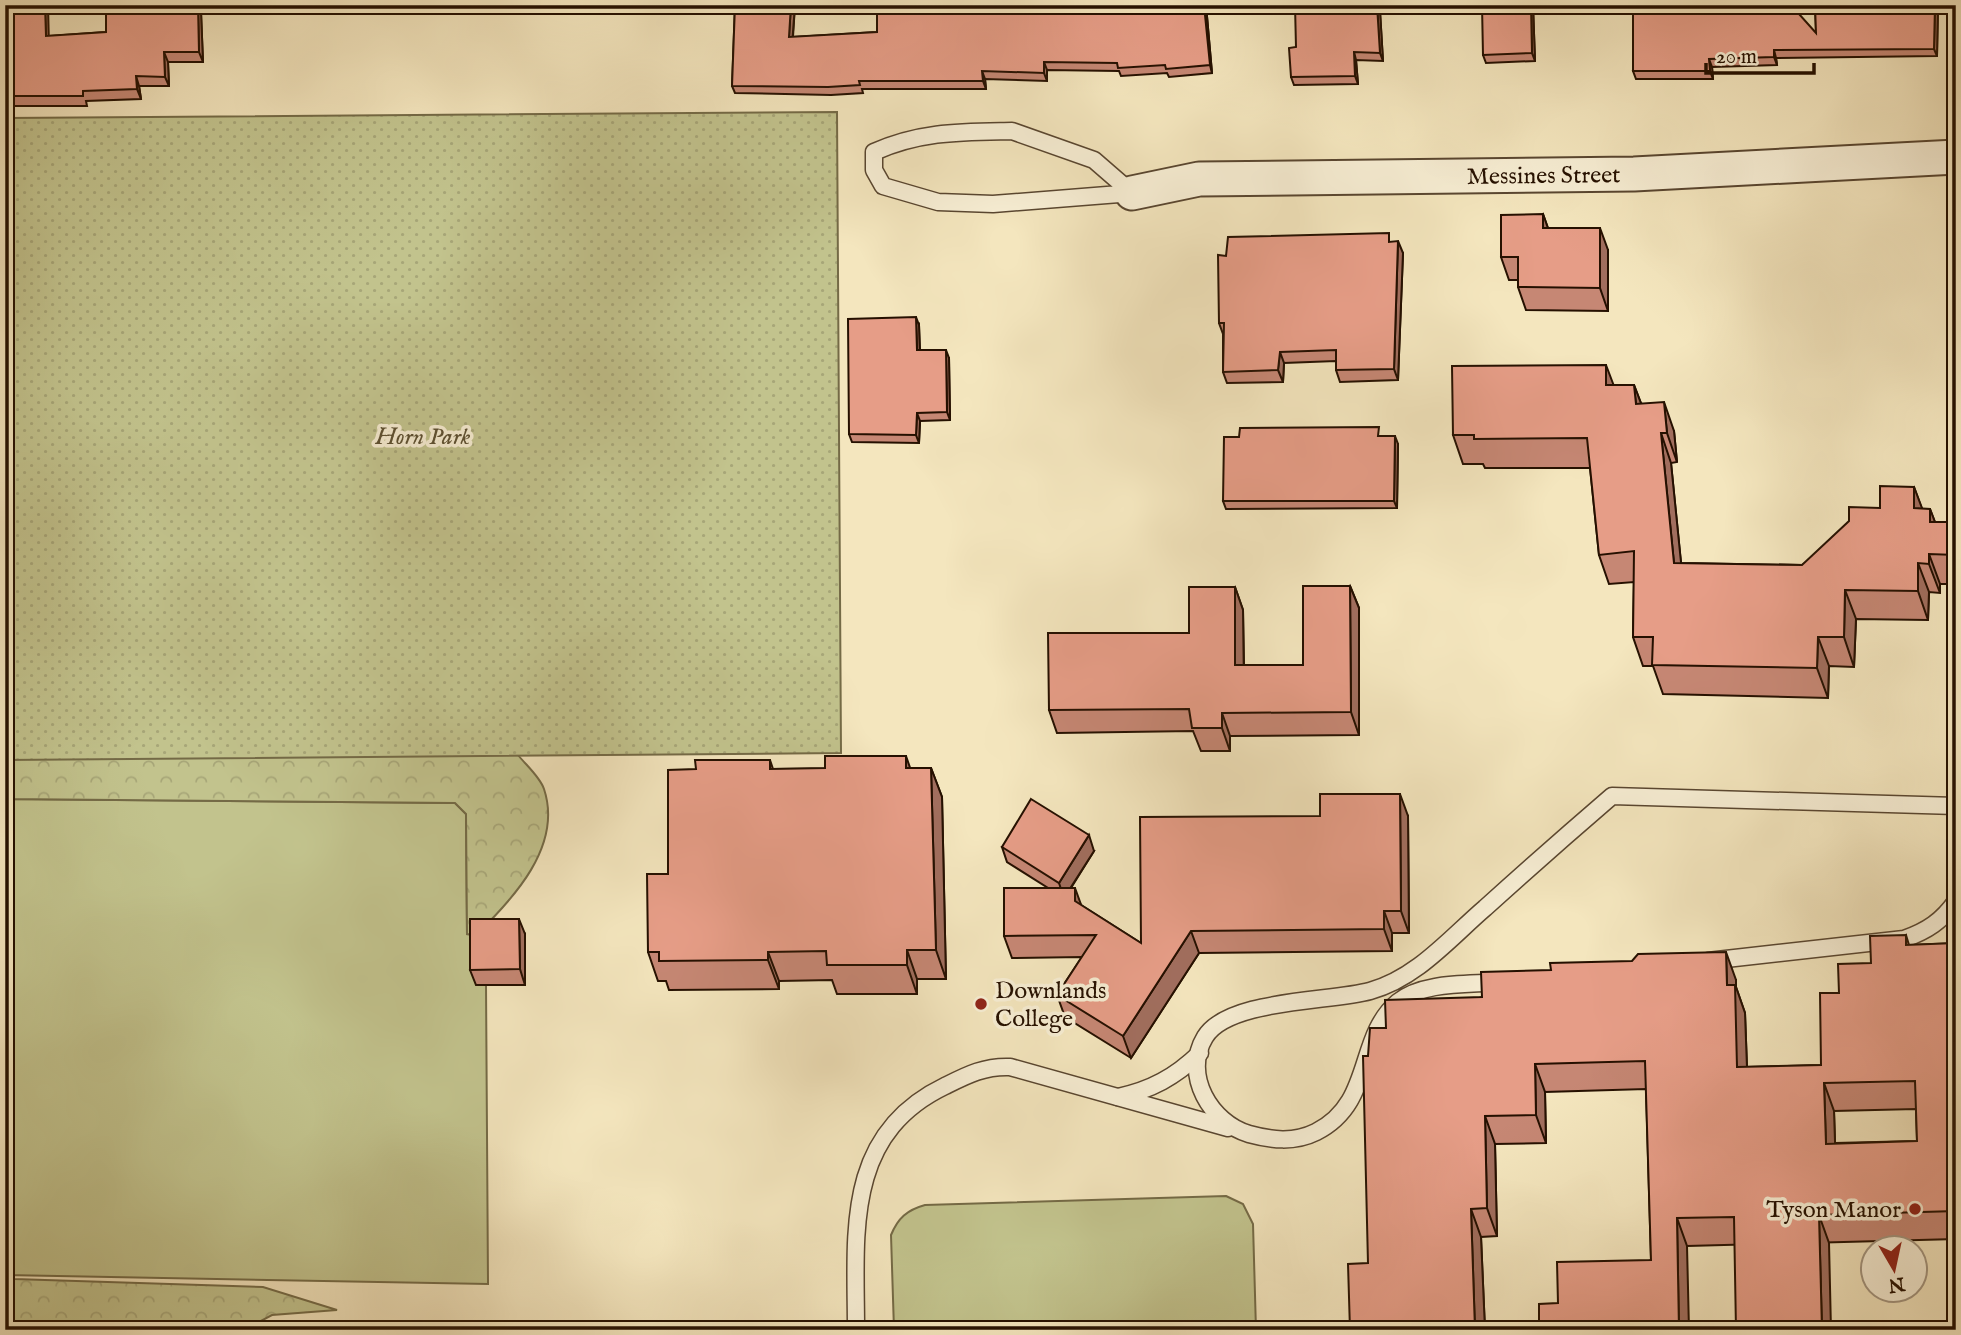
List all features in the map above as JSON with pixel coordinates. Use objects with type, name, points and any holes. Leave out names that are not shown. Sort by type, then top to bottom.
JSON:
[{"type":"street","name":"Messines Street","points":[[1132,193],[1199,180],[1634,174],[1956,157]]},
{"type":"lane","points":[[1012,131],[1094,160],[1132,193],[993,204],[938,202],[883,186],[874,170],[874,152],[937,132],[1012,131]]},
{"type":"lane","points":[[1233,1129],[1208,1105],[1200,1080],[1200,1053],[1206,1036],[1239,1014],[1370,991],[1411,972],[1612,796],[1956,806]]},
{"type":"lane","points":[[1696,962],[1904,939],[1923,933],[1939,922],[1956,901]]},
{"type":"lane","points":[[856,1330],[854,1251],[861,1193],[879,1142],[907,1108],[973,1072],[997,1066],[1233,1129],[1283,1139],[1310,1135],[1326,1127],[1350,1102],[1380,1026],[1399,1001],[1425,990],[1519,980]]},
{"type":"lane","points":[[1116,1097],[1142,1092],[1166,1081],[1200,1053]]},
{"type":"green space","name":"Horn Park","points":[[837,112],[841,753],[5,760],[5,118]]},
{"type":"green space","points":[[5,703],[518,755],[544,789],[548,810],[547,831],[541,851],[519,888],[476,935],[467,934],[466,814],[455,803],[5,799]]},
{"type":"green space","points":[[5,799],[455,803],[466,814],[467,934],[476,935],[486,985],[488,1284],[5,1275]]},
{"type":"green space","points":[[1226,1196],[1243,1204],[1253,1224],[1256,1330],[894,1330],[891,1235],[908,1212],[919,1207]]},
{"type":"green space","points":[[5,1276],[14,1279],[263,1287],[337,1310],[272,1315],[244,1330],[5,1330]]},
{"type":"building","points":[[5,5],[45,5],[46,36],[106,32],[106,12],[137,10],[137,5],[198,5],[199,52],[164,52],[165,77],[136,76],[137,89],[83,91],[83,96],[5,96]]},
{"type":"building","points":[[735,5],[791,5],[789,37],[877,32],[877,5],[981,5],[981,13],[1127,13],[1113,5],[1204,5],[1210,65],[1166,69],[1165,65],[1118,68],[1117,63],[1044,62],[1044,73],[982,71],[983,81],[859,81],[860,85],[828,87],[732,86]]},
{"type":"building","points":[[1295,5],[1377,5],[1380,53],[1354,52],[1355,76],[1291,77],[1289,48],[1296,47]]},
{"type":"building","points":[[1482,5],[1531,5],[1532,53],[1483,55]]},
{"type":"building","points":[[1633,5],[1791,5],[1816,33],[1815,5],[1935,5],[1934,49],[1774,50],[1774,57],[1709,59],[1710,71],[1633,71]]},
{"type":"building","points":[[1543,214],[1543,228],[1600,228],[1600,288],[1518,287],[1518,257],[1501,257],[1501,215]]},
{"type":"building","points":[[1389,233],[1389,242],[1398,241],[1394,369],[1336,370],[1336,350],[1280,352],[1278,370],[1223,372],[1224,323],[1219,323],[1218,255],[1226,256],[1228,237]]},
{"type":"building","points":[[916,317],[917,350],[946,350],[947,412],[917,413],[916,435],[849,434],[848,319]]},
{"type":"building","points":[[1606,365],[1606,385],[1634,385],[1636,404],[1664,402],[1667,433],[1661,433],[1674,563],[1802,565],[1849,521],[1849,507],[1880,508],[1880,486],[1914,487],[1914,508],[1930,509],[1930,522],[1956,522],[1956,555],[1929,554],[1929,564],[1918,563],[1918,591],[1845,590],[1844,637],[1818,637],[1817,668],[1652,665],[1653,637],[1633,637],[1634,551],[1599,555],[1587,438],[1474,439],[1474,435],[1453,435],[1452,366]]},
{"type":"building","points":[[1379,427],[1378,436],[1395,436],[1394,501],[1223,501],[1224,437],[1239,437],[1240,428]]},
{"type":"building","points":[[1303,586],[1350,586],[1351,712],[1222,713],[1222,728],[1192,728],[1189,709],[1049,710],[1048,633],[1189,633],[1189,587],[1235,587],[1235,665],[1303,665]]},
{"type":"building","points":[[825,756],[906,756],[906,768],[931,768],[936,950],[907,950],[907,965],[827,965],[826,951],[768,952],[768,960],[659,961],[659,952],[648,952],[647,874],[668,874],[668,770],[696,769],[695,760],[770,760],[770,769],[825,768]]},
{"type":"building","points":[[1320,794],[1400,794],[1401,911],[1384,911],[1384,929],[1191,931],[1123,1036],[1057,995],[1096,935],[1004,936],[1004,888],[1075,888],[1075,901],[1141,943],[1140,817],[1320,816]]},
{"type":"building","points":[[1031,799],[1089,835],[1059,883],[1002,847]]},
{"type":"building","points":[[470,919],[519,919],[520,969],[470,970]]},
{"type":"building","points":[[1906,935],[1906,945],[1956,943],[1956,1211],[1819,1215],[1822,1330],[1736,1330],[1734,1217],[1677,1218],[1679,1330],[1539,1330],[1539,1304],[1558,1303],[1557,1262],[1651,1260],[1645,1061],[1535,1064],[1536,1115],[1485,1116],[1487,1208],[1471,1209],[1475,1330],[1350,1330],[1348,1264],[1368,1263],[1363,1056],[1368,1056],[1370,1028],[1386,1028],[1385,1000],[1482,997],[1481,972],[1551,970],[1550,963],[1632,961],[1638,954],[1726,952],[1727,985],[1735,985],[1737,1067],[1821,1065],[1820,993],[1839,993],[1838,964],[1871,963],[1870,936]],"holes":[[[1915,1081],[1917,1141],[1826,1144],[1824,1083]]]},
{"type":"place","name":"Downlands College","points":[[981,1004]]},
{"type":"place","name":"Tyson Manor","points":[[1915,1209]]}]
